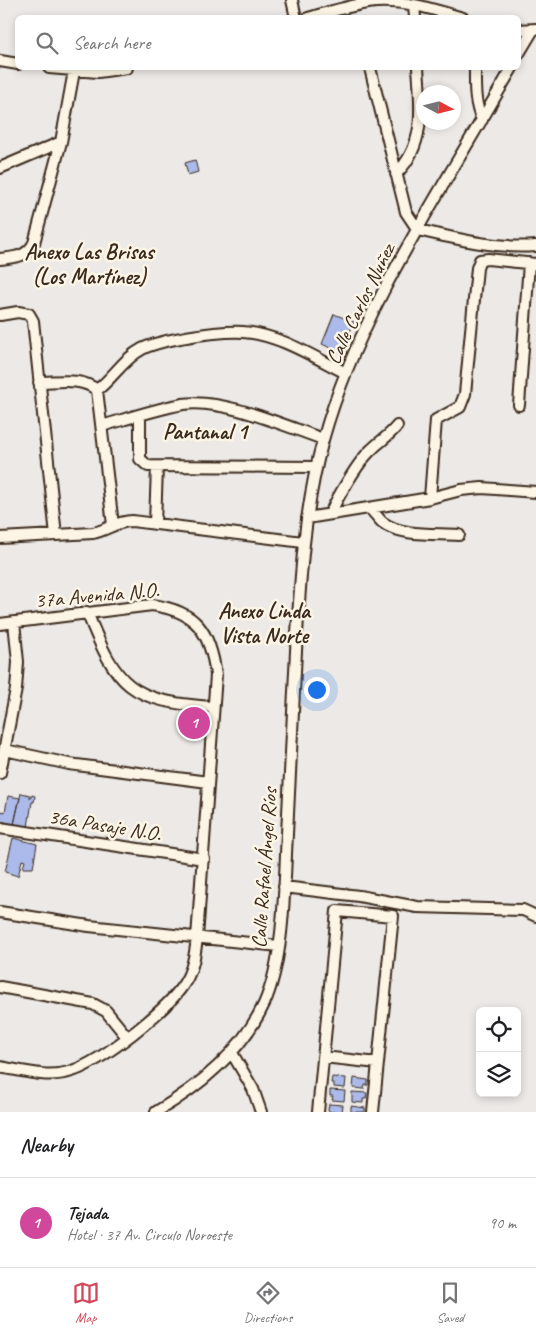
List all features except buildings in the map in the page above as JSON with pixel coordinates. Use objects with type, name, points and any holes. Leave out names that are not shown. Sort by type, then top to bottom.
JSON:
[{"type":"street","points":[[292,0],[295,15]]},
{"type":"street","points":[[321,15],[381,2],[414,5],[452,15]]},
{"type":"street","points":[[414,5],[415,15]]},
{"type":"street","points":[[354,7],[356,15]]},
{"type":"street","points":[[521,30],[534,30]]},
{"type":"street","points":[[521,50],[534,30]]},
{"type":"street","points":[[0,61],[15,64]]},
{"type":"street","points":[[66,70],[98,72],[112,70]]},
{"type":"street","points":[[370,70],[406,212],[418,230],[508,247],[536,246]]},
{"type":"street","points":[[396,174],[406,164],[415,150],[418,136],[418,70]]},
{"type":"street","points":[[475,70],[475,100],[482,120]]},
{"type":"street","name":"Calle Carlos Nuñez","points":[[300,579],[303,542],[316,467],[323,439],[346,373],[374,310],[511,70]]},
{"type":"street","points":[[0,259],[20,257],[30,252],[34,243],[61,142],[74,71]]},
{"type":"street","points":[[0,168],[61,142]]},
{"type":"street","points":[[430,498],[436,420],[460,407],[465,394],[477,268],[480,260],[488,259],[533,264],[519,405]]},
{"type":"street","points":[[0,315],[18,312],[28,314],[33,321],[56,535]]},
{"type":"street","points":[[97,390],[125,361],[141,349],[159,342],[203,334],[243,332],[257,334],[299,350],[346,373]]},
{"type":"street","points":[[39,382],[79,382],[90,384],[97,390],[113,525]]},
{"type":"street","points":[[102,426],[184,404],[206,404],[228,407],[323,439]]},
{"type":"street","points":[[140,415],[140,459],[148,466],[316,467]]},
{"type":"street","points":[[330,514],[336,501],[370,451],[380,444],[397,426]]},
{"type":"street","points":[[155,524],[157,467]]},
{"type":"street","points":[[307,518],[430,498],[461,490],[482,488],[536,492]]},
{"type":"street","points":[[370,508],[382,522],[393,528],[413,532],[458,535]]},
{"type":"street","points":[[0,538],[93,533],[104,531],[113,525],[132,521],[303,542]]},
{"type":"street","name":"Calle Rafael Ángel Ríos","points":[[156,1112],[176,1100],[232,1053],[264,1004],[271,985],[278,946],[284,887],[300,579]]},
{"type":"street","name":"37a Avenida N.O.","points":[[0,624],[152,605],[170,607],[187,614],[199,625],[208,640],[216,675],[197,938],[193,964],[185,983],[169,1000],[127,1037],[96,1060],[71,1072],[44,1074],[0,1067]]},
{"type":"street","points":[[87,612],[101,648],[113,670],[125,684],[160,700],[182,705],[213,707]]},
{"type":"street","points":[[0,773],[16,689],[18,662],[14,622]]},
{"type":"street","points":[[5,750],[70,764],[208,782]]},
{"type":"street","name":"36a Pasaje N.O.","points":[[0,828],[204,859]]},
{"type":"street","points":[[284,887],[359,896],[416,907],[523,910],[536,916]]},
{"type":"street","points":[[318,1112],[336,910],[393,916],[373,1112]]},
{"type":"street","points":[[0,912],[89,926],[278,946]]},
{"type":"street","points":[[0,987],[93,1004],[106,1012],[127,1037]]},
{"type":"street","points":[[232,1053],[253,1089],[261,1112]]},
{"type":"street","points":[[323,1057],[378,1063]]},
{"type":"place","name":"Tejada","points":[[194,723]]},
{"type":"district","name":"Anexo Las Brisas (Los Martínez)","points":[[89,264]]},
{"type":"district","name":"Pantanal 1","points":[[205,432]]},
{"type":"district","name":"Anexo Linda Vista Norte","points":[[264,624]]}]
